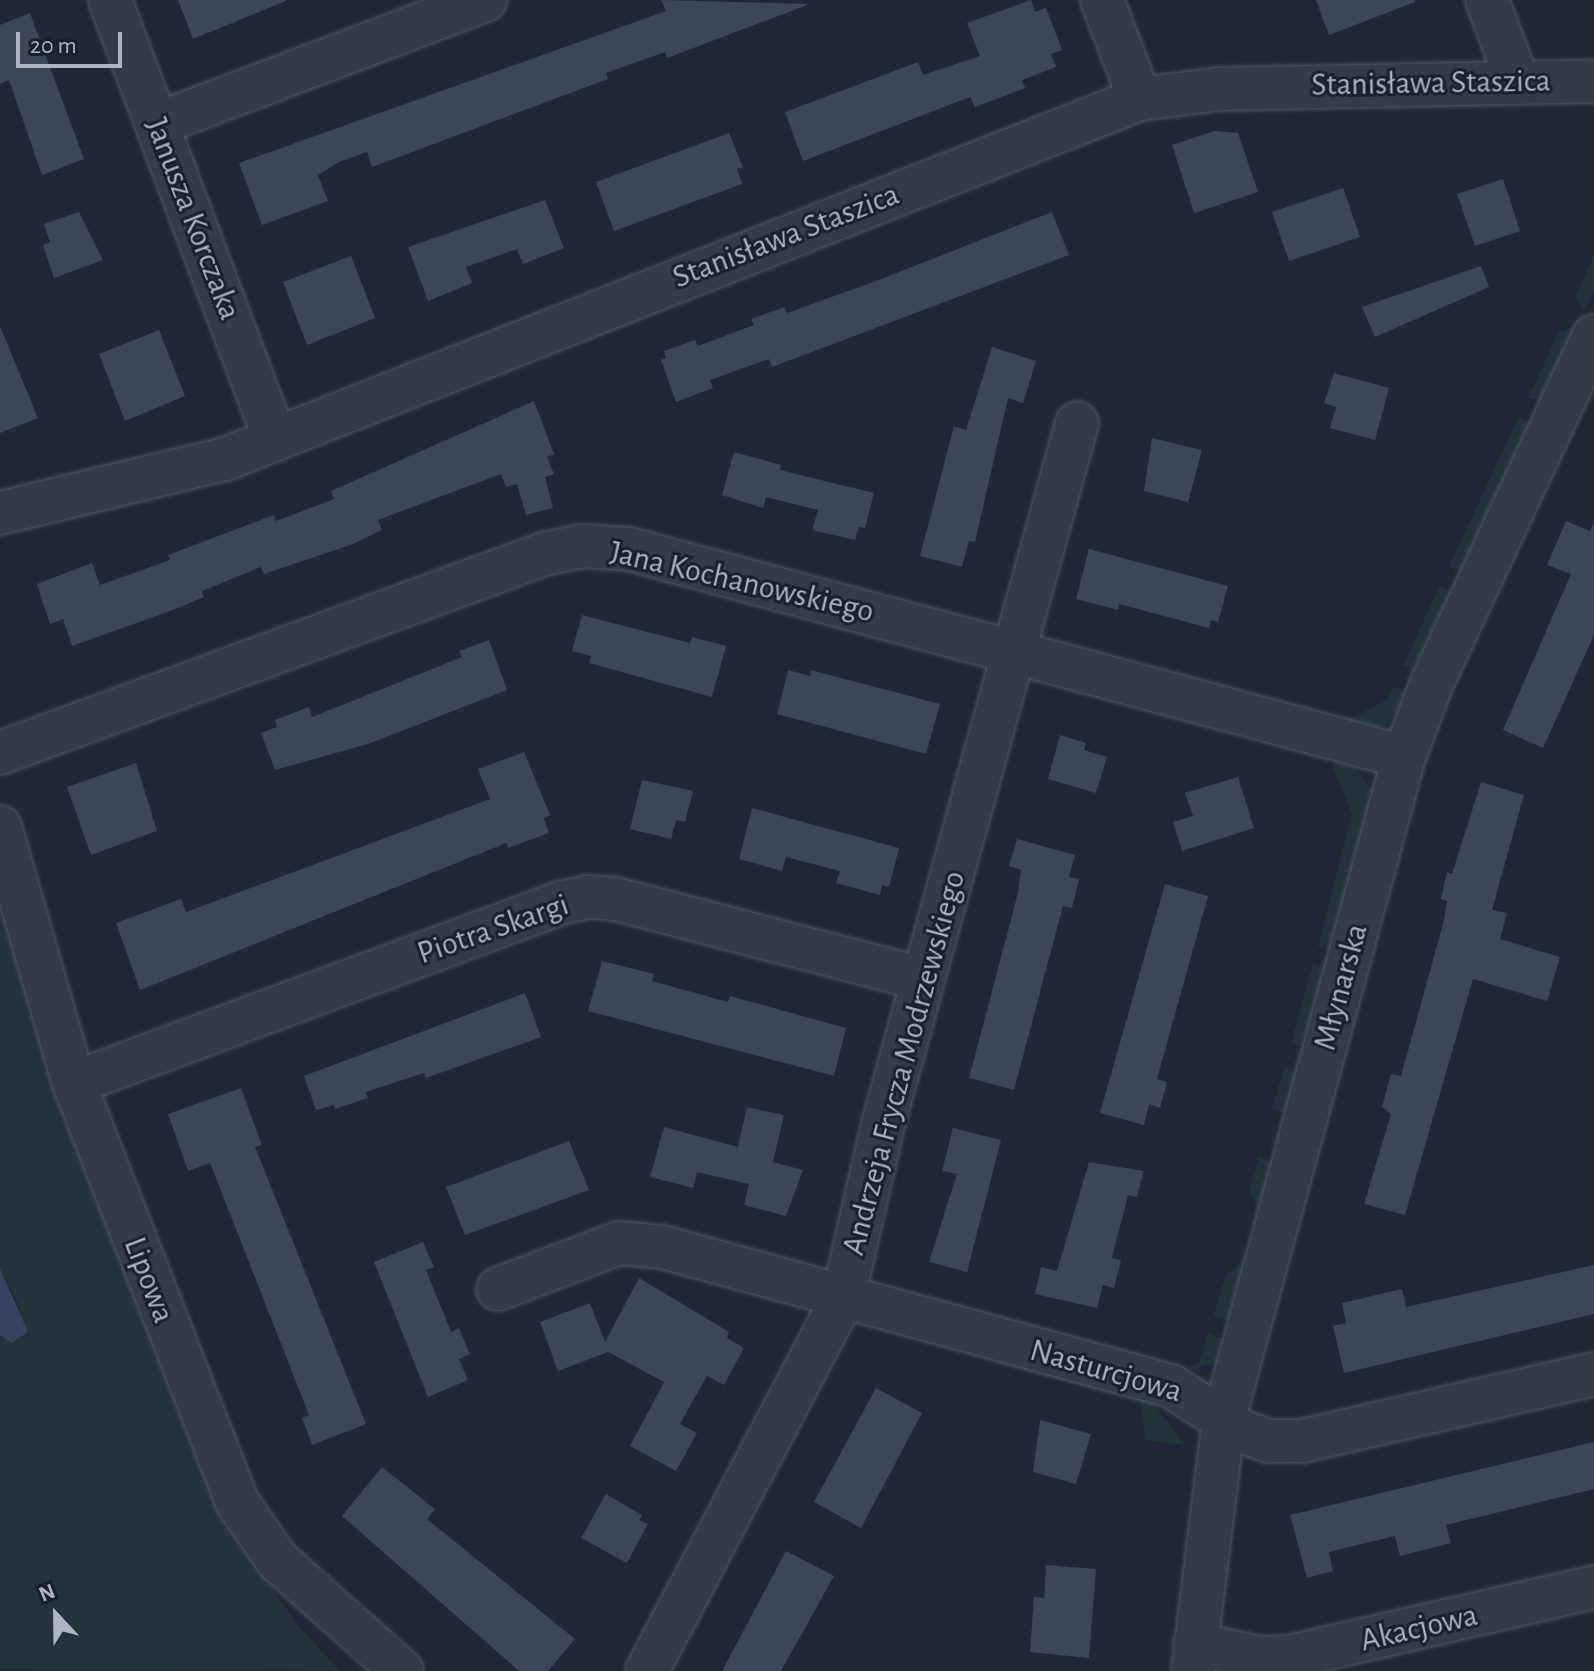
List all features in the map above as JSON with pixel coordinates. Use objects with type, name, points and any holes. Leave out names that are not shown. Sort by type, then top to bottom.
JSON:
[{"type":"street","name":"Janusza Korczaka","points":[[110,0],[275,439]]},
{"type":"street","points":[[157,124],[485,0]]},
{"type":"street","points":[[1102,0],[1140,99]]},
{"type":"street","points":[[1487,0],[1517,80]]},
{"type":"street","name":"Stanisława Staszica","points":[[0,513],[188,470],[275,439],[1140,99],[1219,89],[1517,80],[1594,81]]},
{"type":"street","name":"Młynarska","points":[[1194,1658],[1224,1418],[1404,757],[1431,685],[1594,336]]},
{"type":"street","name":"Andrzeja Frycza Modrzewskiego","points":[[647,1671],[843,1298],[923,979],[1077,423]]},
{"type":"street","name":"Jana Kochanowskiego","points":[[0,753],[544,554],[582,546],[629,549],[1404,757]]},
{"type":"street","name":"Lipowa","points":[[0,827],[74,1083],[237,1502],[278,1561],[402,1671]]},
{"type":"street","name":"Piotra Skargi","points":[[74,1083],[563,902],[589,897],[616,899],[923,979]]},
{"type":"street","name":"Nasturcjowa","points":[[498,1289],[596,1249],[638,1242],[1171,1386],[1269,1441],[1302,1441],[1594,1374]]},
{"type":"street","name":"Akacjowa","points":[[1194,1658],[1289,1657],[1594,1587]]},
{"type":"shaded area","points":[[1594,255],[1594,290],[1584,312],[1575,297]]},
{"type":"shaded area","points":[[1570,328],[1575,331],[1542,400],[1528,398],[1559,331]]},
{"type":"shaded area","points":[[1519,416],[1531,424],[1460,571],[1449,566]]},
{"type":"shaded area","points":[[1440,585],[1452,595],[1413,670],[1403,665]]},
{"type":"shaded area","points":[[1394,686],[1407,694],[1391,721],[1372,731],[1345,721],[1387,700]]},
{"type":"shaded area","points":[[1337,758],[1354,766],[1374,792],[1328,949],[1318,946],[1352,814],[1333,768]]},
{"type":"shaded area","points":[[0,895],[217,1508],[297,1624],[340,1671],[0,1669],[0,1335],[11,1343],[20,1308],[0,1268]]},
{"type":"shaded area","points":[[1313,963],[1326,970],[1300,1046],[1291,1044]]},
{"type":"shaded area","points":[[1285,1065],[1297,1072],[1286,1114],[1272,1109]]},
{"type":"shaded area","points":[[1259,1157],[1273,1164],[1259,1209],[1249,1191]]},
{"type":"shaded area","points":[[1245,1259],[1229,1319],[1213,1317],[1226,1275]]},
{"type":"shaded area","points":[[1208,1333],[1223,1339],[1217,1362],[1186,1372],[1200,1360]]},
{"type":"shaded area","points":[[1008,1357],[1158,1396],[1155,1406],[1185,1445],[1145,1440],[1141,1402],[994,1363]]},
{"type":"water","points":[[0,1268],[28,1332],[11,1343],[0,1335]]},
{"type":"building","points":[[178,0],[286,0],[286,1],[193,39]]},
{"type":"building","points":[[661,0],[810,4],[667,58],[665,52],[606,73],[608,79],[372,167],[367,152],[339,162],[318,175],[328,201],[262,225],[239,163],[666,11]]},
{"type":"building","points":[[1031,0],[1035,12],[1046,8],[1062,50],[1051,54],[1056,67],[1022,80],[1025,88],[975,107],[970,97],[803,161],[785,112],[918,62],[923,75],[980,56],[967,23]]},
{"type":"building","points":[[1316,0],[1414,0],[1415,2],[1329,35]]},
{"type":"building","points":[[30,13],[84,159],[42,175],[9,80],[0,84],[0,25]]},
{"type":"building","points":[[1214,131],[1238,133],[1258,192],[1194,213],[1172,145]]},
{"type":"building","points":[[729,133],[743,167],[737,169],[742,184],[614,231],[596,182]]},
{"type":"building","points":[[1503,179],[1520,231],[1475,246],[1457,194]]},
{"type":"building","points":[[1343,188],[1360,237],[1289,261],[1272,212]]},
{"type":"building","points":[[545,200],[564,248],[523,264],[517,249],[466,267],[472,283],[428,301],[408,247]]},
{"type":"building","points":[[79,212],[103,260],[54,278],[43,245],[50,242],[44,224]]},
{"type":"building","points":[[1052,212],[1069,255],[772,367],[769,359],[710,380],[713,388],[676,402],[661,360],[666,358],[664,351],[695,340],[698,346],[754,325],[751,319],[785,307],[787,313]]},
{"type":"building","points":[[351,256],[375,318],[307,345],[283,282]]},
{"type":"building","points":[[1481,266],[1489,287],[1375,337],[1362,307]]},
{"type":"building","points":[[0,326],[38,418],[0,433]]},
{"type":"building","points":[[159,330],[185,396],[125,421],[99,354]]},
{"type":"building","points":[[992,347],[1036,361],[1023,403],[1008,398],[975,542],[969,541],[962,567],[920,556],[954,426],[966,430]]},
{"type":"building","points":[[1334,373],[1389,388],[1375,440],[1330,428],[1336,407],[1324,403]]},
{"type":"building","points":[[534,401],[554,454],[547,457],[554,474],[545,477],[553,508],[526,515],[517,484],[506,487],[501,474],[378,520],[382,530],[353,544],[264,574],[261,567],[202,591],[204,597],[173,610],[72,646],[63,619],[50,624],[37,584],[92,563],[100,585],[170,560],[168,555],[274,515],[276,521],[334,499],[331,491]]},
{"type":"building","points":[[1152,438],[1202,450],[1188,502],[1144,491]]},
{"type":"building","points":[[734,452],[781,465],[780,470],[874,493],[865,528],[859,527],[855,540],[812,530],[818,510],[766,497],[763,508],[722,495]]},
{"type":"building","points":[[1566,521],[1590,531],[1594,523],[1594,635],[1543,748],[1503,730],[1571,574],[1547,565]]},
{"type":"building","points":[[1089,549],[1228,586],[1218,622],[1211,620],[1209,628],[1119,604],[1118,610],[1076,599]]},
{"type":"building","points":[[582,615],[690,643],[692,637],[726,646],[712,697],[589,663],[591,656],[572,651]]},
{"type":"building","points":[[489,640],[507,690],[368,744],[275,770],[261,733],[277,727],[275,720],[309,707],[312,717],[462,657],[459,651]]},
{"type":"building","points":[[788,670],[810,676],[811,670],[940,704],[926,754],[777,714]]},
{"type":"building","points":[[1060,735],[1086,743],[1084,750],[1107,757],[1096,793],[1048,779]]},
{"type":"building","points":[[524,752],[550,815],[544,818],[549,833],[508,848],[506,843],[140,990],[116,923],[181,899],[186,912],[490,799],[478,769]]},
{"type":"building","points":[[136,763],[157,831],[91,855],[67,787]]},
{"type":"building","points":[[1238,777],[1254,828],[1182,851],[1173,822],[1193,816],[1185,793]]},
{"type":"building","points":[[642,780],[693,791],[685,822],[676,820],[671,839],[630,829]]},
{"type":"building","points":[[1481,782],[1524,795],[1492,910],[1507,913],[1500,939],[1560,957],[1547,1001],[1473,979],[1405,1215],[1364,1204],[1391,1114],[1382,1107],[1391,1074],[1401,1076],[1443,924],[1447,901],[1441,899],[1447,872],[1452,874]]},
{"type":"building","points":[[752,808],[899,848],[889,887],[882,885],[880,895],[836,883],[840,871],[786,857],[782,871],[739,859]]},
{"type":"building","points":[[1017,839],[1075,855],[1069,877],[1079,879],[1072,908],[1063,906],[1014,1090],[969,1078],[1018,893],[1021,870],[1009,866]]},
{"type":"building","points":[[1165,884],[1208,896],[1157,1079],[1167,1082],[1160,1108],[1149,1104],[1144,1125],[1100,1113]]},
{"type":"building","points":[[602,961],[654,974],[652,981],[728,1002],[730,996],[846,1028],[834,1076],[588,1011]]},
{"type":"building","points":[[525,993],[541,1037],[426,1078],[424,1073],[366,1092],[368,1098],[335,1109],[334,1105],[316,1110],[304,1076]]},
{"type":"building","points":[[241,1088],[262,1145],[255,1147],[366,1424],[312,1445],[302,1418],[309,1415],[210,1163],[188,1171],[168,1114]]},
{"type":"building","points":[[747,1107],[784,1115],[773,1162],[803,1170],[786,1216],[744,1205],[749,1184],[697,1172],[693,1188],[650,1177],[664,1127],[738,1147]]},
{"type":"building","points":[[953,1128],[1001,1140],[967,1272],[929,1262],[957,1174],[942,1171]]},
{"type":"building","points":[[569,1141],[589,1190],[465,1235],[446,1187]]},
{"type":"building","points":[[1089,1162],[1144,1171],[1137,1197],[1128,1195],[1112,1258],[1121,1260],[1114,1288],[1103,1285],[1097,1308],[1035,1294],[1041,1267],[1057,1271]]},
{"type":"building","points":[[423,1242],[434,1267],[426,1270],[451,1332],[459,1328],[470,1354],[459,1359],[468,1380],[428,1397],[374,1262]]},
{"type":"building","points":[[1594,1265],[1594,1314],[1344,1373],[1333,1326],[1346,1323],[1342,1303],[1402,1289],[1406,1307]]},
{"type":"building","points":[[639,1278],[729,1332],[727,1338],[744,1348],[724,1385],[707,1376],[680,1424],[697,1433],[676,1471],[630,1446],[664,1382],[608,1352],[558,1371],[540,1322],[590,1303],[605,1342]]},
{"type":"building","points":[[876,1388],[922,1413],[861,1528],[814,1502]]},
{"type":"building","points":[[1040,1420],[1091,1434],[1076,1484],[1033,1472]]},
{"type":"building","points":[[1594,1442],[1594,1489],[1446,1525],[1451,1543],[1400,1556],[1395,1536],[1329,1552],[1333,1571],[1307,1578],[1290,1515]]},
{"type":"building","points":[[382,1467],[435,1509],[427,1519],[575,1639],[548,1671],[519,1671],[342,1516]]},
{"type":"building","points":[[606,1494],[642,1515],[639,1520],[648,1524],[627,1563],[581,1538]]},
{"type":"building","points":[[786,1551],[834,1576],[781,1671],[722,1671]]},
{"type":"building","points":[[1046,1565],[1096,1569],[1089,1658],[1030,1652],[1034,1597],[1044,1598]]}]
